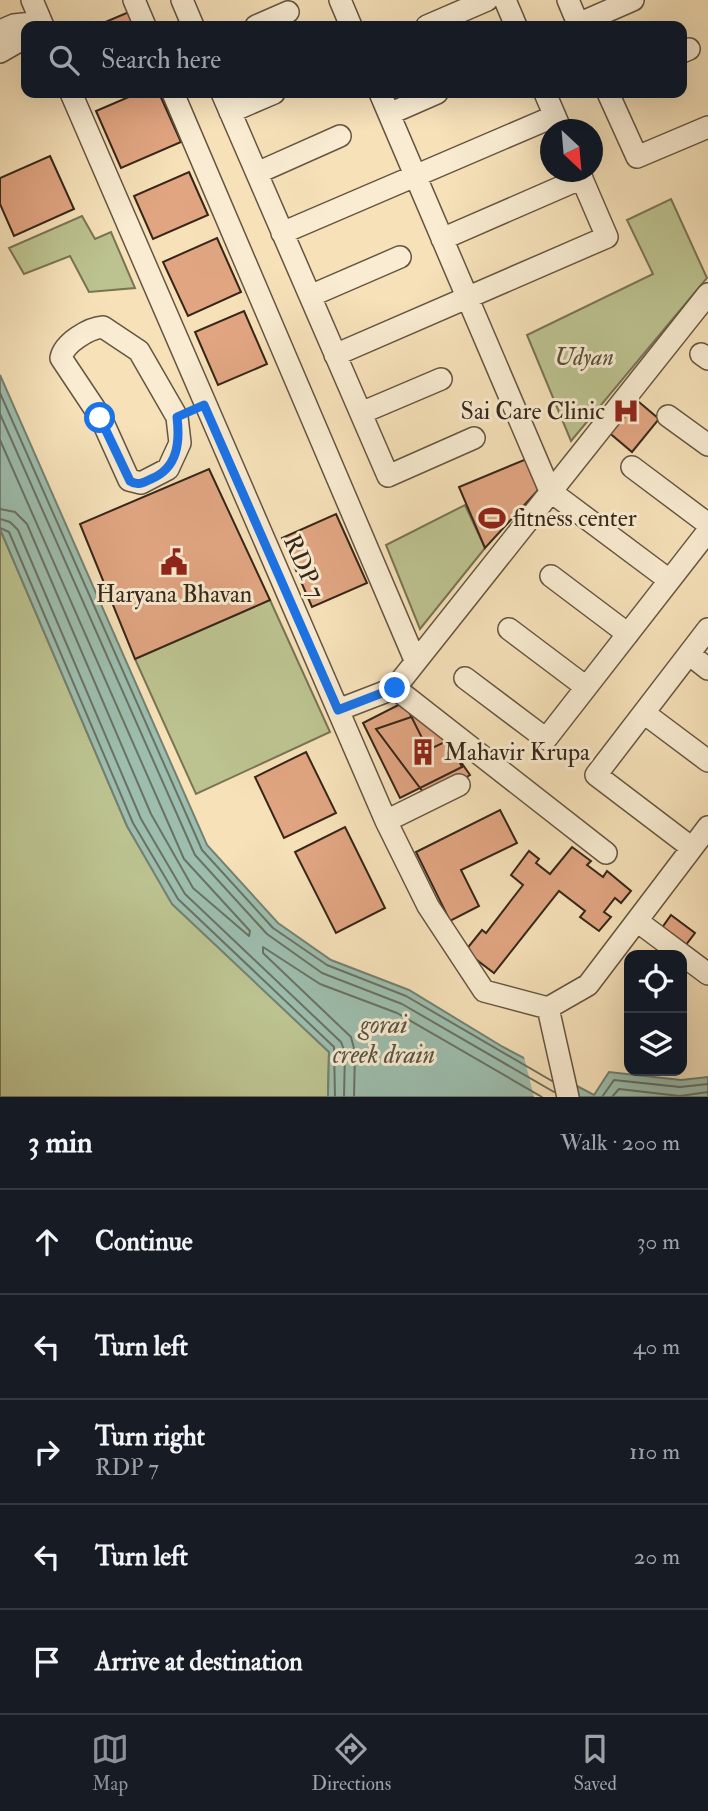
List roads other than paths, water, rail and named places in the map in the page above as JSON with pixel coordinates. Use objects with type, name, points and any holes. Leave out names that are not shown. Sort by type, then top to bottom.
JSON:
[{"type":"street","points":[[32,0],[36,21]]},
{"type":"street","points":[[134,0],[143,21]]},
{"type":"street","points":[[181,0],[191,21]]},
{"type":"street","points":[[340,0],[349,21]]},
{"type":"street","points":[[439,21],[488,0]]},
{"type":"street","points":[[505,0],[514,21]]},
{"type":"street","points":[[568,0],[577,21]]},
{"type":"street","points":[[588,21],[633,0]]},
{"type":"street","points":[[267,21],[288,12]]},
{"type":"street","points":[[0,31],[14,25],[21,26]]},
{"type":"street","points":[[0,52],[21,38]]},
{"type":"street","name":"RDP 7","points":[[73,98],[386,821],[428,906],[484,991],[549,1015]]},
{"type":"street","points":[[175,98],[415,660]]},
{"type":"street","points":[[247,98],[226,102],[387,476],[474,438]]},
{"type":"street","points":[[382,98],[550,491],[669,580]]},
{"type":"street","points":[[389,114],[426,98]]},
{"type":"street","points":[[547,98],[556,119]]},
{"type":"street","points":[[610,98],[637,157],[708,127]]},
{"type":"street","points":[[282,233],[415,176],[540,130]]},
{"type":"street","points":[[257,173],[340,136]]},
{"type":"street","points":[[442,239],[566,182]]},
{"type":"street","points":[[335,355],[607,237],[584,182]]},
{"type":"street","points":[[310,296],[400,257]]},
{"type":"street","points":[[338,710],[395,688],[708,294]]},
{"type":"street","points":[[103,327],[139,351],[177,417],[180,443],[168,469],[159,476],[134,484],[130,481],[100,418],[61,358],[62,351],[81,336],[103,327]]},
{"type":"street","points":[[139,351],[172,331]]},
{"type":"street","points":[[361,414],[440,379]]},
{"type":"street","points":[[177,417],[204,405]]},
{"type":"street","points":[[668,416],[708,445]]},
{"type":"street","points":[[632,467],[708,524]]},
{"type":"street","points":[[465,678],[545,739],[708,531]]},
{"type":"street","points":[[551,576],[628,634]]},
{"type":"street","points":[[509,629],[586,687]]},
{"type":"street","points":[[692,848],[596,775],[708,629]]},
{"type":"street","points":[[689,654],[708,669]]},
{"type":"street","points":[[395,688],[606,853]]},
{"type":"street","points":[[644,713],[708,761]]},
{"type":"street","points":[[386,821],[459,785]]},
{"type":"street","points":[[568,1097],[549,1015],[588,985],[708,827]]},
{"type":"street","points":[[637,920],[708,974]]},
{"type":"water","name":"gorai creek drain","points":[[0,375],[207,845],[278,923],[331,960],[409,990],[503,1047],[594,1095],[609,1072],[624,1074],[624,1076],[681,1080],[708,1077],[708,1097],[328,1097],[329,1052],[172,904],[127,826],[0,529]]},
{"type":"place","name":"Sai Care Clinic","points":[[626,411]]},
{"type":"place","name":"fitness center","points":[[492,518]]},
{"type":"place","name":"Haryana Bhavan","points":[[174,562]]},
{"type":"place","name":"Mahavir Krupa","points":[[423,752]]},
{"type":"park label","name":"Udyan","points":[[584,357]]}]
